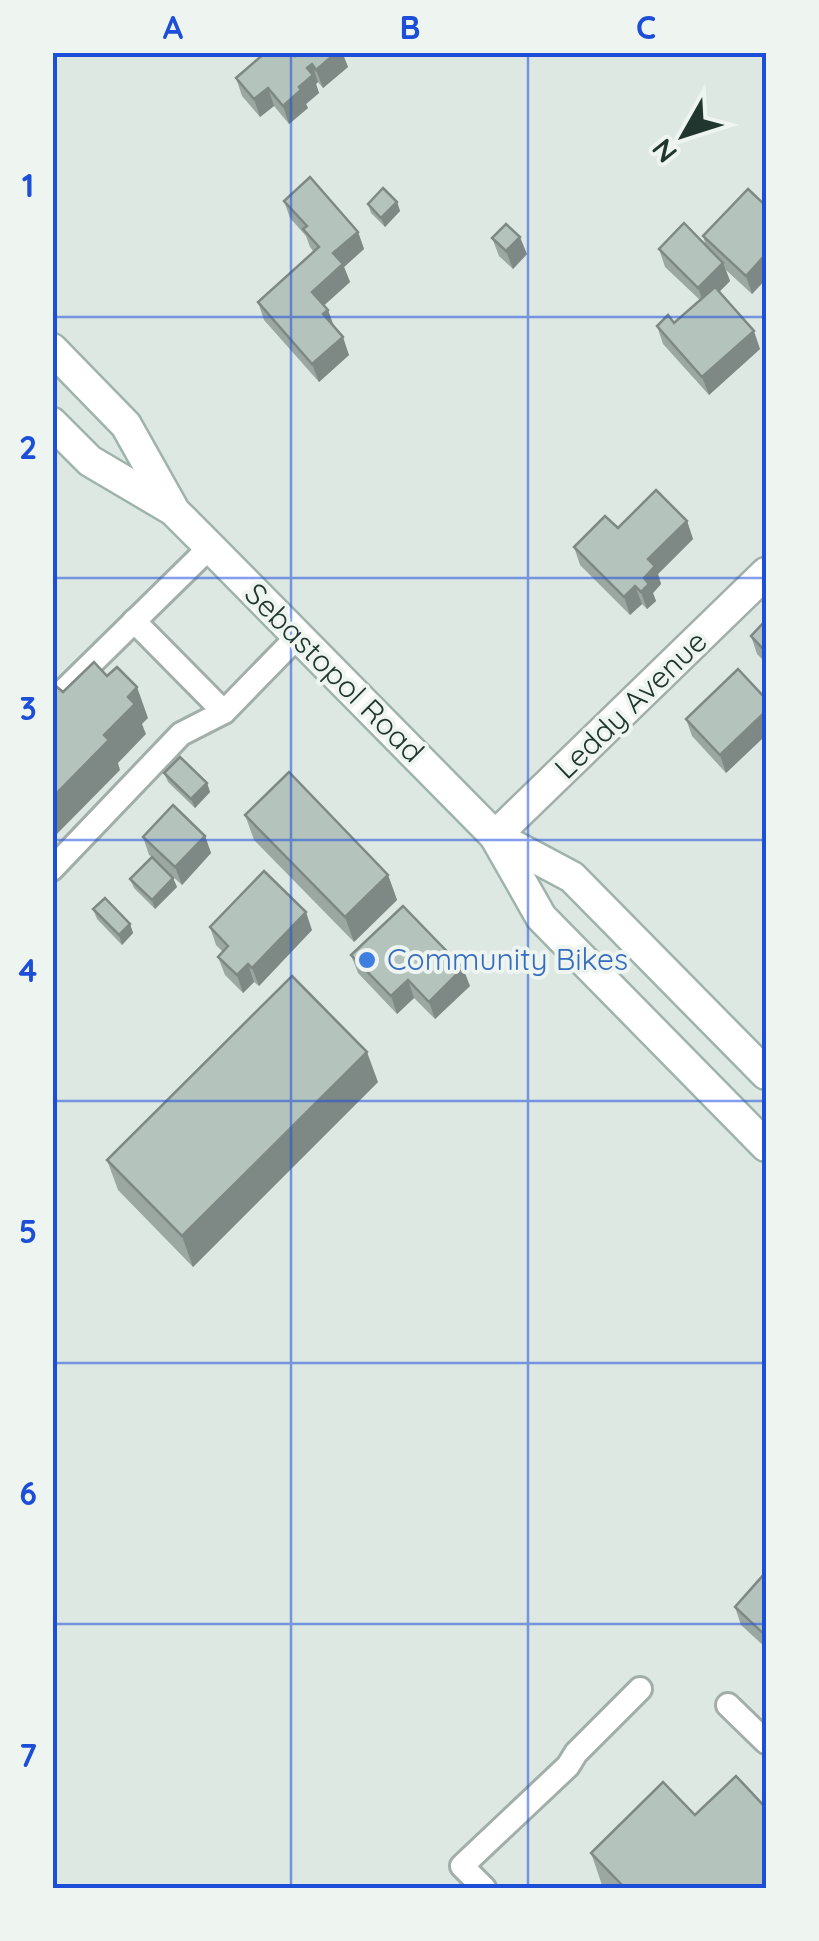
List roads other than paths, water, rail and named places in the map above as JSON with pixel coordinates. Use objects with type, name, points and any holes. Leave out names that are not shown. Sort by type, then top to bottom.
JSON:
[{"type":"main road","name":"Sebastopol Road","points":[[52,349],[126,425],[173,510]]},
{"type":"main road","name":"Sebastopol Road","points":[[52,423],[90,461],[173,510],[210,546],[495,836],[541,917],[766,1146]]},
{"type":"main road","name":"Leddy Avenue","points":[[495,836],[766,573]]},
{"type":"main road","name":"Sebastopol Road","points":[[495,836],[572,877],[766,1074]]},
{"type":"lane","points":[[52,702],[210,546]]},
{"type":"lane","points":[[134,621],[224,712]]},
{"type":"lane","points":[[52,869],[181,734],[224,712],[298,636]]},
{"type":"lane","points":[[484,1888],[462,1866],[568,1766],[640,1688]]},
{"type":"lane","points":[[728,1705],[766,1742]]},
{"type":"place","name":"Community Bikes","points":[[367,960]]}]
